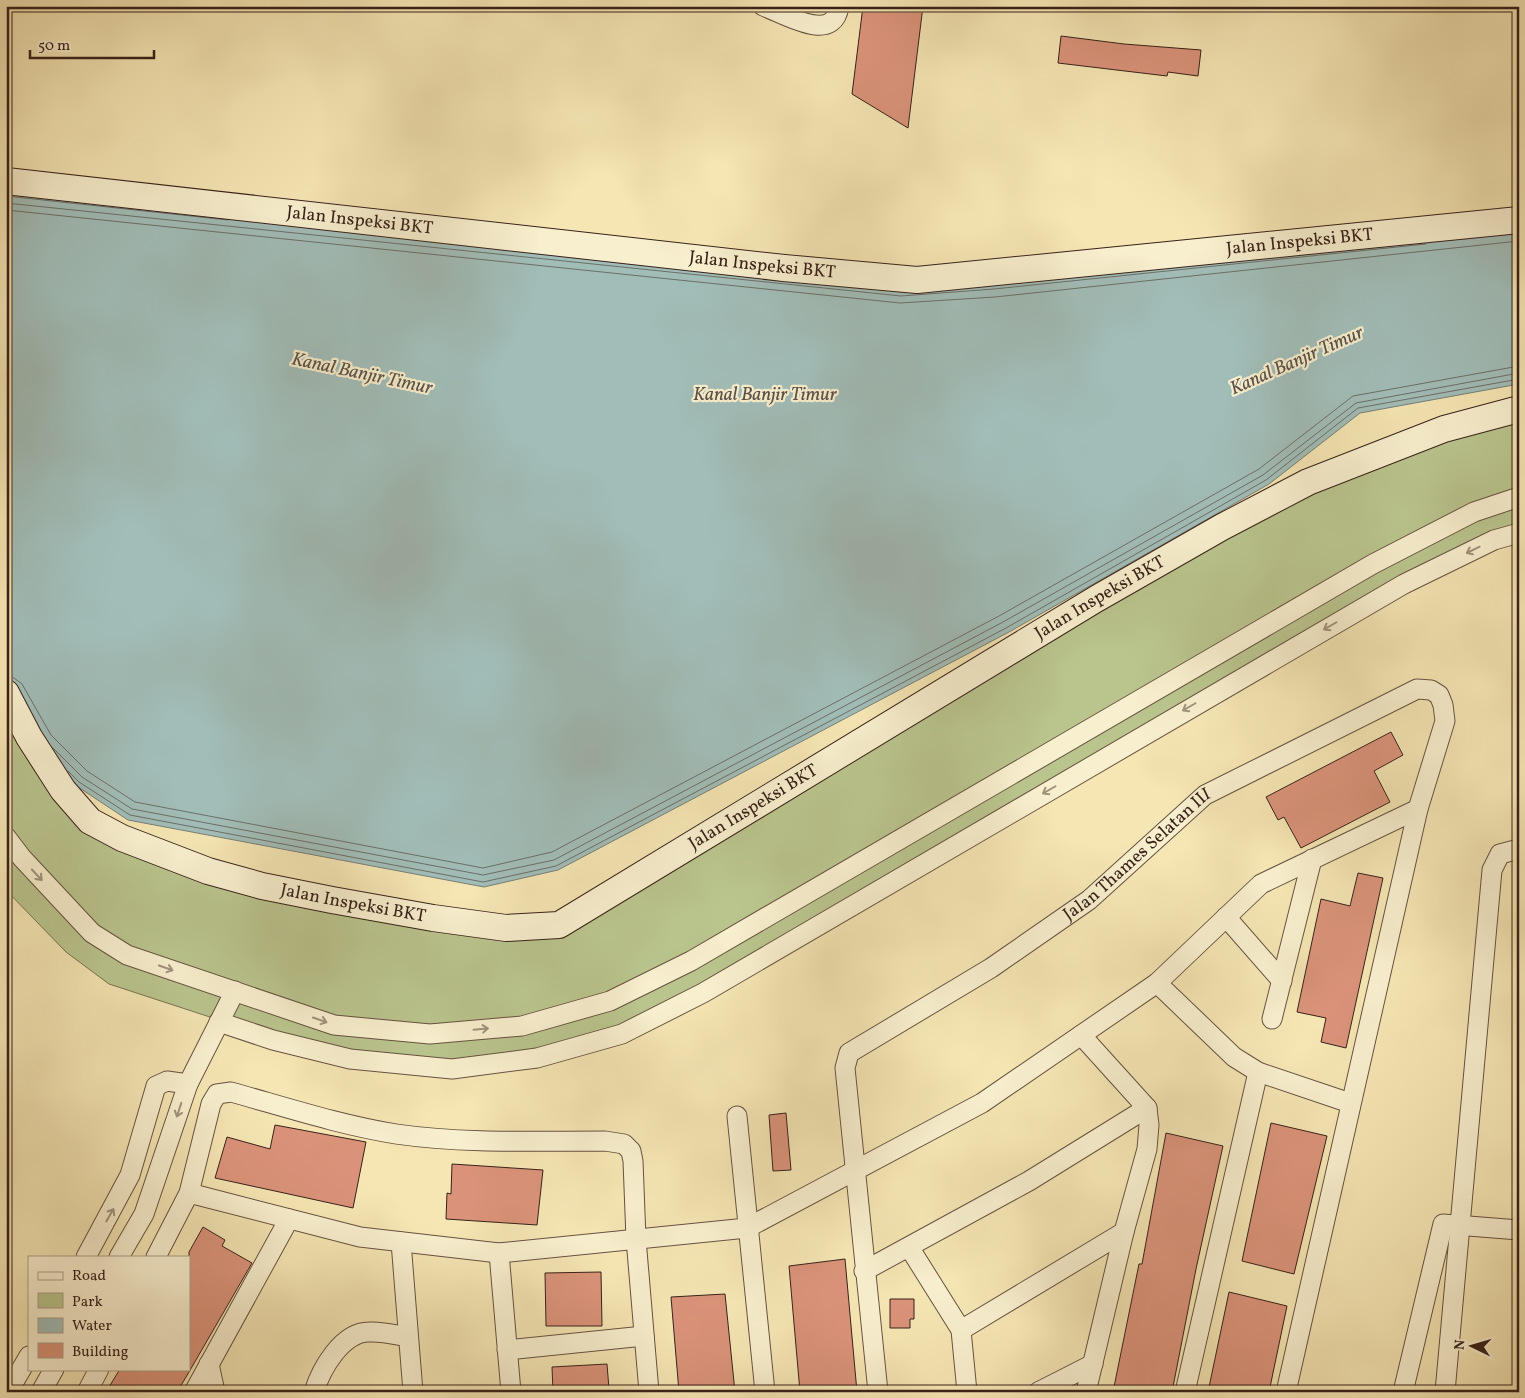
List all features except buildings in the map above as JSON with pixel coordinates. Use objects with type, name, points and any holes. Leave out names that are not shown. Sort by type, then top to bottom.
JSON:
[{"type":"street","points":[[764,6],[814,26],[823,27],[830,24],[836,17],[839,6]]},
{"type":"street","name":"Jalan Inspeksi BKT","points":[[6,181],[784,268],[917,280],[1516,216]]},
{"type":"street","name":"Jalan Inspeksi BKT","points":[[6,693],[29,737],[63,790],[90,821],[122,838],[208,871],[262,886],[332,900],[433,918],[506,928],[559,925],[1096,599],[1222,527],[1317,479],[1444,429],[1519,409]]},
{"type":"street","points":[[6,837],[22,858],[92,933],[127,955],[334,1024],[430,1034],[522,1026],[610,1001],[691,962],[1373,564],[1474,512],[1519,497]]},
{"type":"street","points":[[219,1022],[273,1040],[350,1059],[452,1069],[537,1058],[622,1034],[711,988],[1404,584],[1494,540],[1519,533]]},
{"type":"street","name":"Jalan Thames Selatan III","points":[[854,1171],[845,1068],[849,1053],[991,968],[1089,900],[1205,795],[1417,688],[1431,690],[1439,695],[1443,705],[1445,721],[1418,809]]},
{"type":"street","points":[[189,1193],[360,1237],[499,1253],[747,1228],[982,1103],[1157,983],[1261,884],[1418,809]]},
{"type":"street","points":[[1286,1392],[1418,809]]},
{"type":"street","points":[[1445,1392],[1492,870],[1500,854],[1519,849]]},
{"type":"street","points":[[1272,1019],[1312,859]]},
{"type":"street","points":[[1226,917],[1282,981]]},
{"type":"street","points":[[1157,983],[1234,1057],[1258,1072],[1350,1103]]},
{"type":"street","points":[[120,1256],[144,1214],[188,1084],[207,1050],[235,991]]},
{"type":"street","points":[[1081,1035],[1147,1108],[1149,1125],[1147,1149],[1124,1232],[1086,1392]]},
{"type":"street","points":[[1185,1392],[1258,1072]]},
{"type":"street","points":[[87,1256],[130,1175],[156,1086],[167,1081],[188,1084]]},
{"type":"street","points":[[157,1256],[189,1193],[211,1104],[218,1094],[231,1092],[317,1116],[396,1134],[465,1141],[604,1141],[624,1144],[631,1150],[633,1160],[636,1239],[649,1392]]},
{"type":"street","points":[[864,1271],[1029,1181],[1147,1108]]},
{"type":"street","points":[[737,1116],[747,1228],[766,1392]]},
{"type":"street","points":[[854,1171],[878,1392]]},
{"type":"street","points":[[194,1392],[289,1219]]},
{"type":"street","points":[[1403,1392],[1443,1224],[1519,1230]]},
{"type":"street","points":[[961,1330],[1124,1232]]},
{"type":"street","points":[[401,1242],[413,1392]]},
{"type":"street","points":[[909,1247],[961,1330],[968,1392]]},
{"type":"street","points":[[499,1253],[511,1392]]},
{"type":"street","points":[[314,1392],[330,1358],[353,1336],[369,1332],[408,1336]]},
{"type":"street","points":[[507,1350],[644,1336]]},
{"type":"street","points":[[8,1392],[28,1358]]},
{"type":"street","points":[[209,1364],[215,1392]]},
{"type":"street","points":[[1038,1392],[1093,1364]]},
{"type":"street","points":[[41,1392],[53,1370]]},
{"type":"street","points":[[87,1392],[98,1370]]},
{"type":"green space","points":[[1519,409],[1519,533],[1494,540],[622,1034],[452,1069],[350,1059],[219,1020],[109,984],[66,952],[6,890],[6,692],[90,821],[281,889],[559,925],[1308,482]]},
{"type":"water","name":"Kanal Banjir Timur","points":[[6,191],[901,285],[1519,223],[1519,384],[1360,413],[1269,484],[1009,632],[558,870],[484,887],[128,820],[75,785],[6,692]]}]
